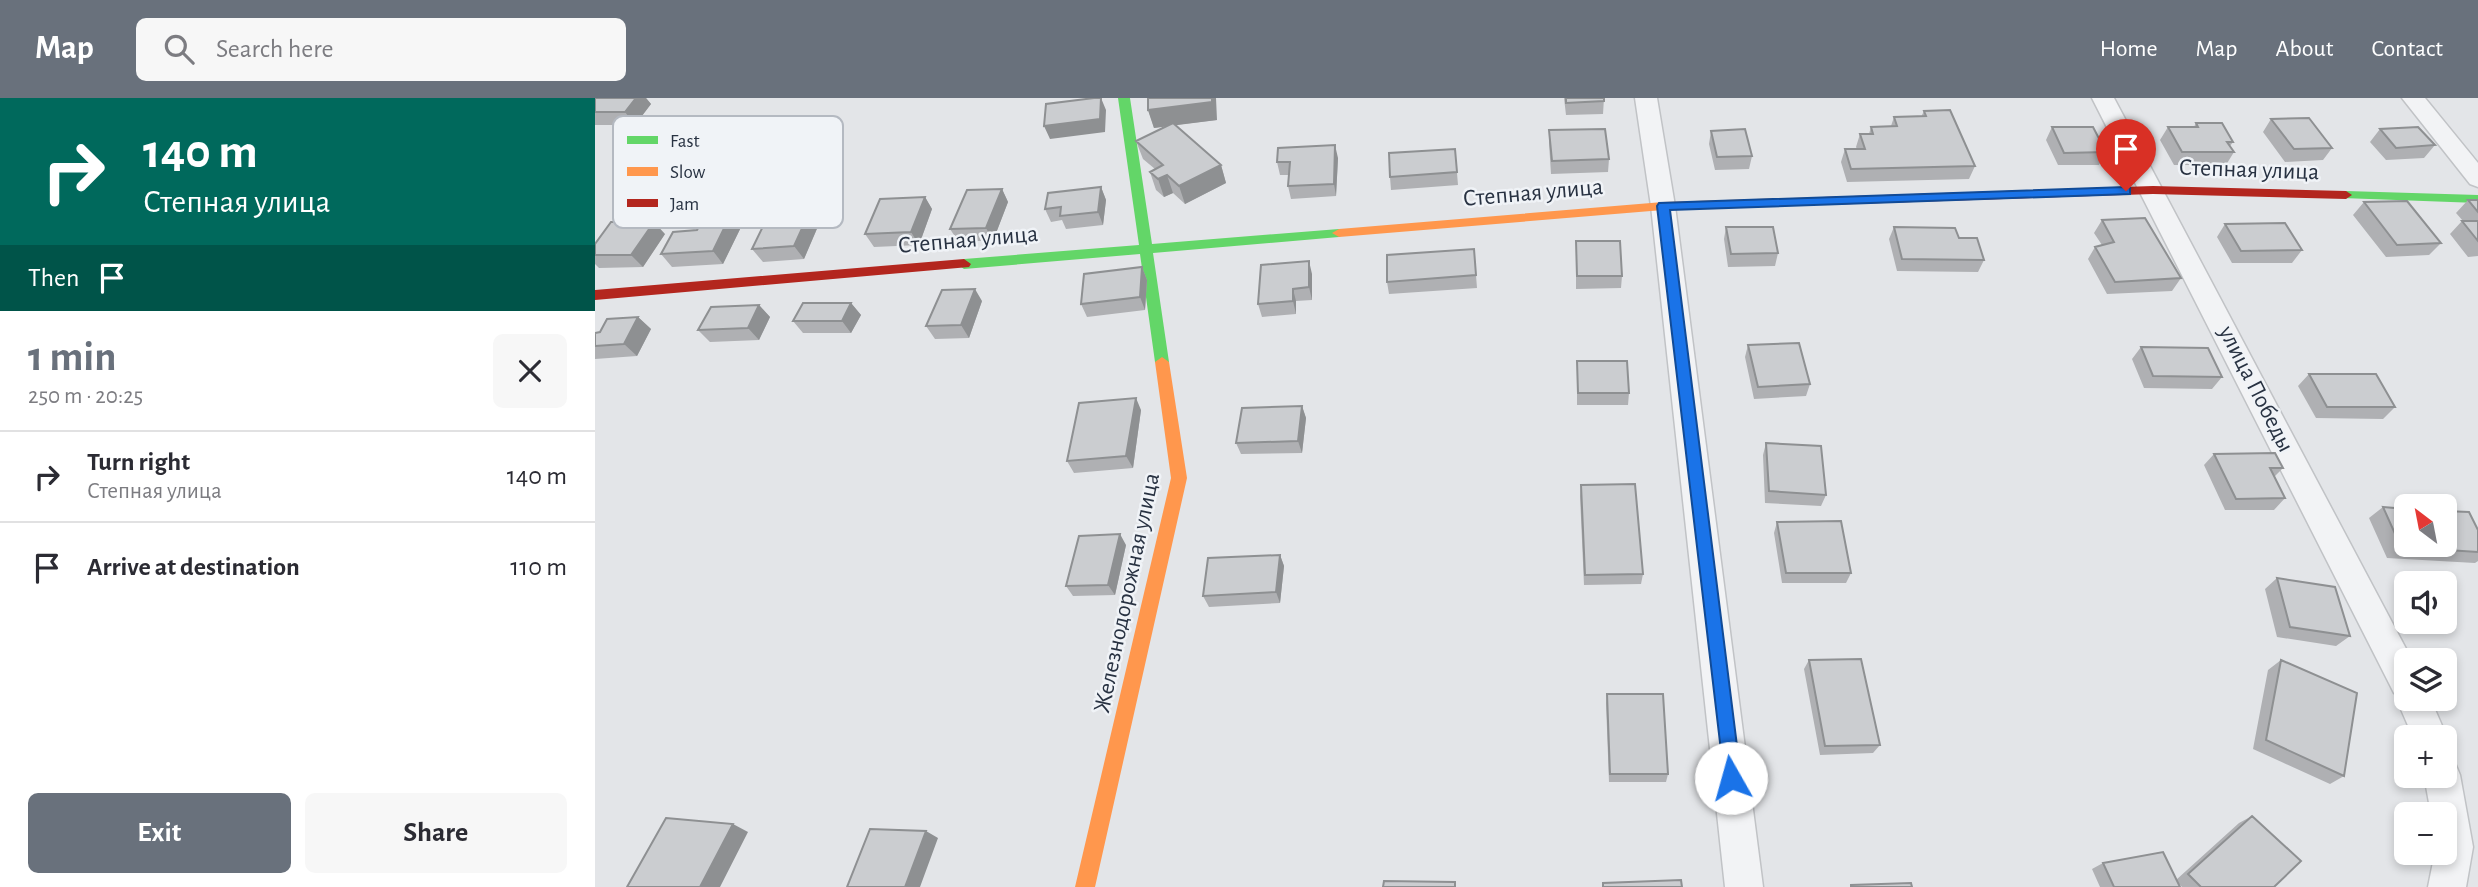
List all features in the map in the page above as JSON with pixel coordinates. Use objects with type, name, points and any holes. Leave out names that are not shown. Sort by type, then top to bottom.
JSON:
[{"type":"street","name":"Железнодорожная улица","points":[[1085,887],[1178,478],[1124,98]]},
{"type":"street","points":[[1647,98],[1664,206],[1744,887]]},
{"type":"street","name":"улица Победы","points":[[2103,98],[2394,659]]},
{"type":"street","points":[[2413,98],[2478,179]]},
{"type":"street","name":"Степная улица","points":[[595,295],[1146,247],[1664,206],[2153,190],[2478,199]]},
{"type":"street","points":[[2444,788],[2455,847],[2447,887]]},
{"type":"building","points":[[595,98],[636,98],[625,112],[595,112]]},
{"type":"building","points":[[1101,98],[1100,119],[1044,126],[1046,104]]},
{"type":"building","points":[[1148,98],[1212,98],[1212,102],[1148,110]]},
{"type":"building","points":[[1566,98],[1604,98],[1604,101],[1566,103]]},
{"type":"building","points":[[1950,110],[1975,166],[1851,169],[1845,149],[1865,149],[1860,134],[1873,134],[1871,127],[1897,126],[1894,117],[1926,116],[1924,111]]},
{"type":"building","points":[[2309,118],[2332,148],[2294,149],[2271,119]]},
{"type":"building","points":[[1173,123],[1221,165],[1179,186],[1167,175],[1158,179],[1150,172],[1163,165],[1136,141]]},
{"type":"building","points":[[2196,123],[2222,123],[2233,142],[2227,142],[2234,152],[2182,152],[2168,127],[2198,127]]},
{"type":"building","points":[[2052,127],[2093,127],[2106,152],[2064,153]]},
{"type":"building","points":[[2418,127],[2435,145],[2396,148],[2380,129]]},
{"type":"building","points":[[1605,129],[1609,159],[1552,161],[1549,130]]},
{"type":"building","points":[[1745,129],[1752,156],[1717,157],[1711,131]]},
{"type":"building","points":[[1335,145],[1334,184],[1288,186],[1290,162],[1277,162],[1278,148]]},
{"type":"building","points":[[1455,149],[1457,172],[1390,177],[1389,153]]},
{"type":"building","points":[[1101,187],[1098,212],[1060,216],[1061,207],[1045,209],[1048,193]]},
{"type":"building","points":[[1002,189],[986,228],[950,229],[967,190]]},
{"type":"building","points":[[925,197],[911,232],[865,234],[880,199]]},
{"type":"building","points":[[2468,200],[2478,200],[2478,212]]},
{"type":"building","points":[[2407,201],[2441,243],[2397,245],[2364,202]]},
{"type":"building","points":[[2145,218],[2181,278],[2115,282],[2095,247],[2114,242],[2102,220]]},
{"type":"building","points":[[2462,221],[2478,221],[2478,241]]},
{"type":"building","points":[[611,222],[613,228],[650,228],[631,255],[595,255],[595,244]]},
{"type":"building","points":[[2285,223],[2302,250],[2241,251],[2225,224]]},
{"type":"building","points":[[1726,227],[1773,227],[1778,253],[1731,254]]},
{"type":"building","points":[[1894,227],[1955,228],[1959,238],[1977,238],[1984,260],[1902,259]]},
{"type":"building","points":[[724,228],[713,251],[661,254],[673,232]]},
{"type":"building","points":[[762,228],[802,228],[794,246],[752,249]]},
{"type":"building","points":[[1576,241],[1620,241],[1622,276],[1577,276]]},
{"type":"building","points":[[1474,249],[1476,275],[1387,282],[1387,255]]},
{"type":"building","points":[[1309,261],[1309,287],[1293,289],[1293,301],[1258,304],[1261,265]]},
{"type":"building","points":[[1142,267],[1140,297],[1081,304],[1084,274]]},
{"type":"building","points":[[975,289],[961,325],[926,326],[942,290]]},
{"type":"building","points":[[803,303],[851,303],[842,321],[793,321]]},
{"type":"building","points":[[759,305],[748,328],[698,330],[711,307]]},
{"type":"building","points":[[638,317],[624,344],[595,346],[595,333],[600,332],[607,319]]},
{"type":"building","points":[[1799,343],[1810,384],[1758,387],[1748,345]]},
{"type":"building","points":[[2141,347],[2208,348],[2222,377],[2153,376]]},
{"type":"building","points":[[1577,361],[1627,361],[1629,393],[1578,393]]},
{"type":"building","points":[[2309,374],[2376,374],[2395,407],[2327,407]]},
{"type":"building","points":[[1136,398],[1126,456],[1067,461],[1079,403]]},
{"type":"building","points":[[1302,406],[1298,441],[1236,443],[1242,408]]},
{"type":"building","points":[[1766,443],[1821,446],[1826,495],[1769,491]]},
{"type":"building","points":[[2275,453],[2283,468],[2270,468],[2285,498],[2236,499],[2214,454]]},
{"type":"building","points":[[1635,484],[1643,574],[1585,575],[1581,485]]},
{"type":"building","points":[[2383,507],[2394,508],[2394,531]]},
{"type":"building","points":[[2457,512],[2469,512],[2478,530],[2478,552],[2457,551]]},
{"type":"building","points":[[1841,521],[1851,573],[1786,573],[1777,522]]},
{"type":"building","points":[[1120,534],[1108,585],[1066,586],[1079,536]]},
{"type":"building","points":[[1280,555],[1276,592],[1203,596],[1208,558]]},
{"type":"building","points":[[2277,578],[2335,587],[2350,636],[2290,627]]},
{"type":"building","points":[[1861,659],[1880,745],[1825,746],[1809,660]]},
{"type":"building","points":[[2281,660],[2357,693],[2344,776],[2266,740]]},
{"type":"building","points":[[1607,694],[1663,694],[1668,774],[1610,774]]},
{"type":"building","points":[[2252,816],[2301,861],[2274,887],[2201,887],[2188,874]]},
{"type":"building","points":[[666,818],[733,824],[700,887],[627,887]]},
{"type":"building","points":[[870,829],[926,831],[905,887],[847,887]]},
{"type":"building","points":[[2163,852],[2180,887],[2114,887],[2103,863]]},
{"type":"building","points":[[1681,880],[1682,887],[1603,887],[1603,883]]},
{"type":"building","points":[[1384,881],[1455,882],[1455,887],[1383,887]]},
{"type":"building","points":[[1911,883],[1912,887],[1851,887],[1851,885]]},
{"type":"traffic: fast","points":[[1124,98],[1162,362]]},
{"type":"traffic: fast","points":[[2346,195],[2478,199]]},
{"type":"traffic: fast","points":[[964,264],[1339,233]]},
{"type":"traffic: slow","points":[[1339,233],[1663,206],[1823,201]]},
{"type":"traffic: slow","points":[[1085,887],[1179,478],[1162,362]]},
{"type":"traffic: jam","points":[[1823,201],[2153,190],[2346,195]]},
{"type":"traffic: jam","points":[[595,295],[964,264]]},
{"type":"route","points":[[1731,778],[1664,206],[2126,191]]}]
